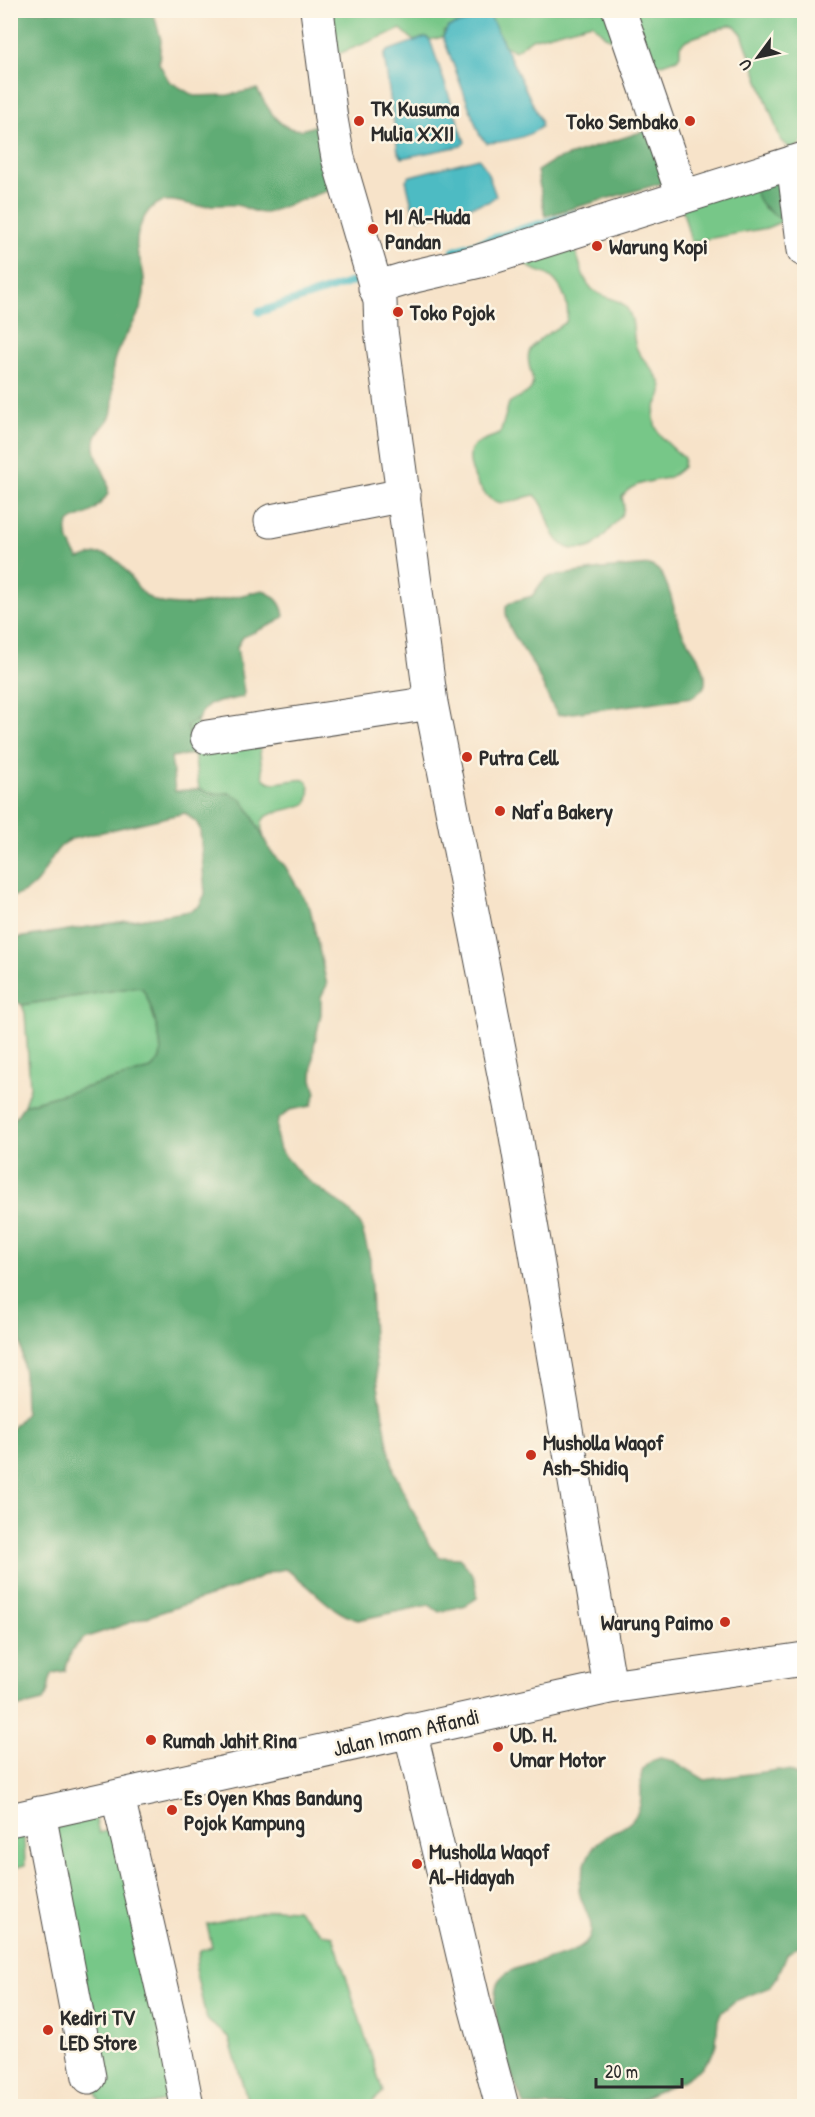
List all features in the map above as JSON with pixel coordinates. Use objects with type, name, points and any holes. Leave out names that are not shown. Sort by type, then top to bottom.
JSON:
[{"type":"street","points":[[317,10],[338,158],[380,301],[381,330],[431,703],[514,1130],[610,1687]]},
{"type":"street","points":[[619,10],[683,196]]},
{"type":"street","points":[[375,288],[480,261],[799,161],[804,250]]},
{"type":"street","points":[[271,521],[404,495]]},
{"type":"street","points":[[207,737],[431,703]]},
{"type":"street","name":"Jalan Imam Affandi","points":[[25,1817],[610,1687],[804,1659]]},
{"type":"street","points":[[410,1730],[474,2002],[502,2106]]},
{"type":"street","points":[[118,1797],[176,2044],[187,2106]]},
{"type":"street","points":[[25,1817],[89,2077]]},
{"type":"green space","points":[[777,10],[804,15],[804,141],[793,150],[781,141],[742,34],[735,26],[730,25],[686,40],[680,46],[680,55],[677,59],[640,71],[612,39],[605,36],[592,23],[532,39],[515,51],[505,46],[491,18],[444,31],[443,37],[430,40],[426,37],[414,41],[401,29],[323,60],[317,11]]},
{"type":"green space","points":[[11,11],[153,11],[161,40],[159,63],[169,81],[194,96],[228,95],[257,89],[275,117],[281,123],[295,129],[304,129],[331,119],[332,189],[266,213],[236,205],[199,206],[164,201],[154,206],[145,216],[139,230],[137,244],[144,276],[143,299],[138,315],[114,361],[111,415],[97,434],[95,442],[95,449],[107,481],[108,494],[91,512],[71,521],[67,531],[71,546],[79,559],[96,554],[110,556],[153,600],[165,604],[193,604],[223,600],[263,590],[282,607],[284,616],[277,622],[243,637],[237,647],[243,697],[209,704],[198,719],[187,726],[194,754],[171,757],[175,791],[199,789],[215,794],[229,793],[241,799],[271,852],[285,866],[310,908],[327,985],[321,997],[321,1014],[314,1046],[312,1079],[316,1093],[311,1106],[290,1110],[278,1120],[276,1134],[280,1150],[302,1176],[349,1210],[361,1225],[370,1259],[373,1340],[378,1386],[395,1474],[430,1546],[440,1557],[459,1558],[467,1566],[473,1576],[477,1598],[466,1605],[439,1612],[429,1605],[358,1620],[337,1611],[285,1569],[271,1572],[237,1587],[84,1638],[72,1650],[65,1671],[53,1673],[43,1701],[11,1709],[10,1431],[25,1413],[19,1324],[11,1308],[11,1124],[24,1105],[151,1069],[159,1061],[161,1051],[156,1022],[142,988],[135,987],[22,1005],[11,997],[11,939],[191,911],[199,906],[205,894],[200,829],[196,822],[185,813],[72,839],[60,847],[41,877],[30,889],[11,897]]},
{"type":"green space","points":[[659,126],[677,179],[545,216],[537,171],[553,161]]},
{"type":"green space","points":[[804,159],[804,215],[783,221],[760,202],[755,192],[752,175]]},
{"type":"green space","points":[[752,175],[763,207],[783,221],[767,228],[691,242],[681,204]]},
{"type":"green space","points":[[573,247],[585,279],[592,289],[619,302],[628,310],[637,349],[661,383],[661,396],[655,409],[655,425],[667,443],[684,458],[683,467],[673,475],[636,485],[626,492],[622,497],[624,506],[622,514],[614,524],[593,546],[579,549],[566,547],[555,536],[543,507],[535,495],[507,502],[497,502],[491,499],[479,486],[470,460],[473,447],[499,434],[509,403],[530,390],[533,382],[528,358],[531,349],[539,340],[566,322],[567,304],[560,287],[548,275],[532,269],[520,258]]},
{"type":"green space","points":[[650,565],[659,570],[665,580],[684,636],[701,662],[705,676],[703,688],[693,697],[558,715],[533,665],[511,630],[506,606],[511,602],[532,596],[548,577]]},
{"type":"green space","points":[[198,719],[196,726],[257,729],[263,777],[267,781],[277,783],[301,779],[308,783],[310,791],[307,803],[269,815],[262,822],[265,841],[249,810],[229,793],[215,794],[199,789],[187,726]]},
{"type":"green space","points":[[135,987],[142,988],[156,1022],[161,1051],[157,1064],[151,1069],[24,1105],[30,1087],[25,1013],[22,1005]]},
{"type":"green space","points":[[660,1758],[674,1761],[705,1780],[778,1770],[789,1771],[803,1779],[804,1942],[787,1954],[778,1976],[770,1987],[735,2001],[722,2012],[718,2020],[716,2044],[711,2057],[701,2068],[683,2080],[627,2106],[525,2106],[508,2065],[499,2032],[496,2016],[496,1988],[501,1978],[511,1971],[568,1953],[580,1947],[589,1938],[590,1920],[579,1890],[589,1855],[595,1845],[633,1819],[641,1803],[641,1780],[644,1767]]},
{"type":"green space","points":[[95,1816],[99,1833],[117,1828],[185,2097],[141,2106],[102,2106],[89,2077],[43,1831]]},
{"type":"green space","points":[[17,1831],[24,1835],[25,1865],[11,1869],[10,1832]]},
{"type":"green space","points":[[276,1909],[296,1910],[323,1934],[333,1936],[383,2092],[368,2106],[249,2106],[229,2038],[206,2018],[195,1969],[200,1950],[212,1947],[207,1925]]},
{"type":"water","points":[[486,16],[491,18],[541,121],[541,127],[522,137],[487,143],[480,136],[443,37],[448,27]]},
{"type":"water","points":[[426,37],[430,40],[465,142],[461,146],[402,158],[398,152],[384,56],[387,51]]},
{"type":"water","points":[[479,158],[487,171],[496,196],[488,202],[420,219],[414,214],[406,180],[410,176]]},
{"type":"waterway","points":[[454,251],[576,214]]},
{"type":"waterway","points":[[259,312],[352,282]]},
{"type":"place","name":"TK Kusuma Mulia XXII","points":[[359,121]]},
{"type":"place","name":"Toko Sembako","points":[[690,121]]},
{"type":"place","name":"MI Al-Huda Pandan","points":[[373,229]]},
{"type":"place","name":"Warung Kopi","points":[[597,246]]},
{"type":"place","name":"Toko Pojok","points":[[398,312]]},
{"type":"place","name":"Putra Cell","points":[[467,757]]},
{"type":"place","name":"Naf'a Bakery","points":[[500,811]]},
{"type":"place","name":"Musholla Waqof Ash-Shidiq","points":[[531,1455]]},
{"type":"place","name":"Warung Paimo","points":[[725,1622]]},
{"type":"place","name":"Rumah Jahit Rina","points":[[151,1740]]},
{"type":"place","name":"UD. H. Umar Motor","points":[[498,1747]]},
{"type":"place","name":"Es Oyen Khas Bandung Pojok Kampung","points":[[172,1810]]},
{"type":"place","name":"Musholla Waqof Al-Hidayah","points":[[417,1864]]},
{"type":"place","name":"Kediri TV LED Store","points":[[48,2030]]}]
